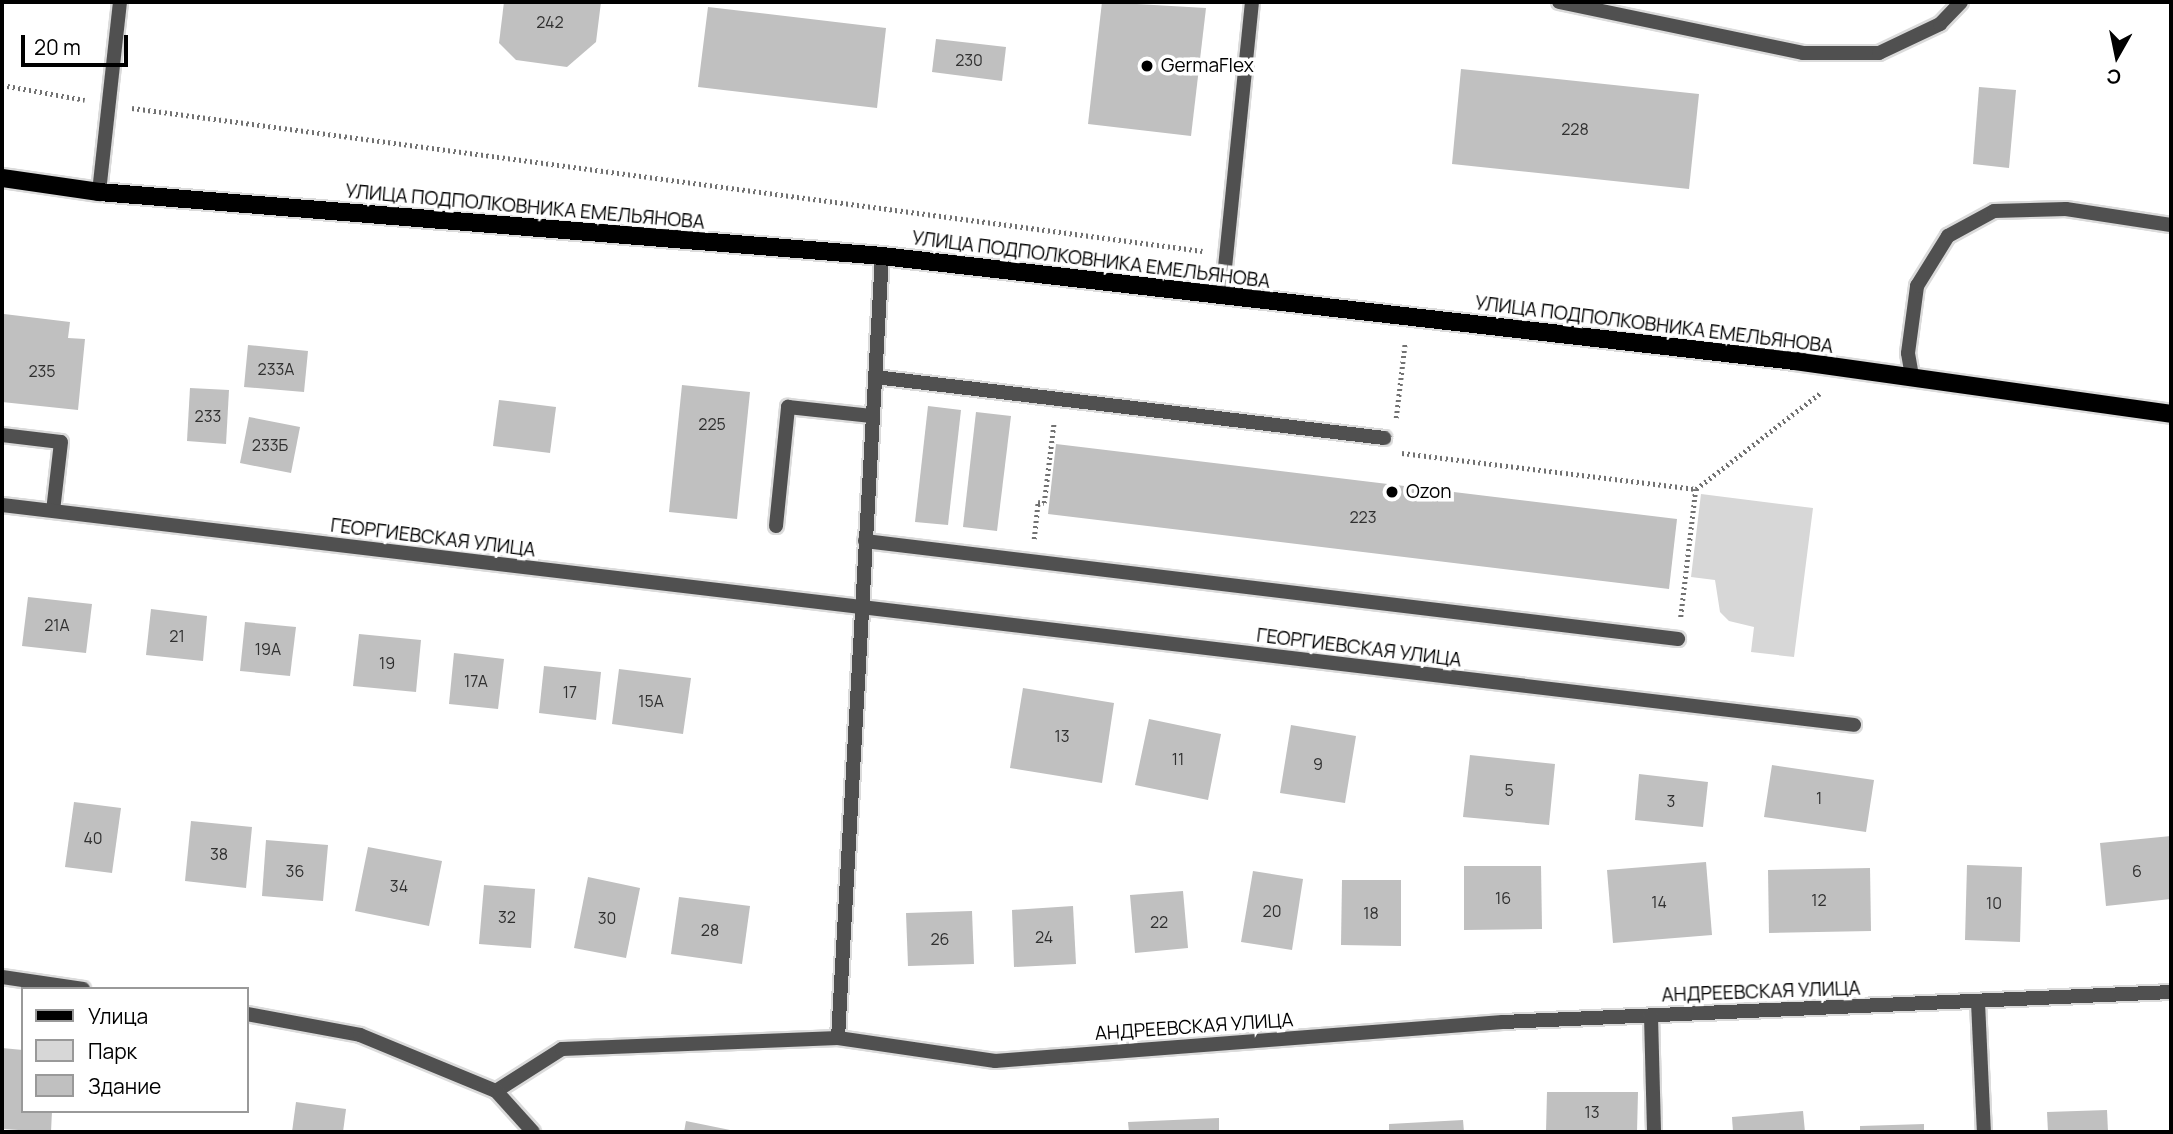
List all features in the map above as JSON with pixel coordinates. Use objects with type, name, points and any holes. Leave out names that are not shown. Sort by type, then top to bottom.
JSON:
[{"type":"main road","name":"УЛИЦА ПОДПОЛКОВНИКА ЕМЕЛЬЯНОВА","points":[[2,178],[99,192],[882,256],[1912,376],[2171,414]]},
{"type":"street","points":[[99,192],[120,2]]},
{"type":"street","points":[[1222,297],[1252,2]]},
{"type":"street","points":[[1559,2],[1595,5],[1802,53],[1879,53],[1940,24],[1961,2]]},
{"type":"street","points":[[1912,376],[1908,354],[1917,286],[1948,236],[1994,211],[2066,209],[2171,225]]},
{"type":"street","points":[[838,1038],[882,256]]},
{"type":"street","points":[[875,377],[1389,439]]},
{"type":"street","points":[[776,526],[788,408],[872,416]]},
{"type":"street","points":[[2,435],[61,442],[53,511]]},
{"type":"street","name":"ГЕОРГИЕВСКАЯ УЛИЦА","points":[[2,505],[860,610],[1854,725]]},
{"type":"street","points":[[865,541],[1678,639]]},
{"type":"street","points":[[2,977],[70,987]]},
{"type":"street","name":"АНДРЕЕВСКАЯ УЛИЦА","points":[[496,1091],[562,1049],[838,1038],[995,1061],[1503,1023],[2171,992]]},
{"type":"street","points":[[1978,1002],[1984,1132]]},
{"type":"street","points":[[248,1014],[360,1035],[496,1091],[533,1132]]},
{"type":"street","points":[[1651,1016],[1654,1132]]},
{"type":"path","points":[[2,85],[108,104],[1227,254]]},
{"type":"path","points":[[1408,318],[1389,439],[1392,452],[1696,489],[1821,392],[1834,394]]},
{"type":"path","points":[[1031,560],[1038,502],[1044,502],[1057,399]]},
{"type":"path","points":[[1678,639],[1696,489]]},
{"type":"green space","points":[[1701,494],[1813,508],[1794,657],[1751,652],[1754,627],[1729,621],[1720,612],[1715,580],[1691,577]]},
{"type":"building","points":[[504,2],[601,2],[596,42],[567,67],[516,60],[499,43]]},
{"type":"building","name":"GermaFlex","points":[[1102,2],[1206,8],[1191,136],[1088,124]]},
{"type":"building","points":[[708,7],[886,28],[877,108],[698,87]]},
{"type":"building","points":[[936,39],[1006,47],[1002,81],[932,72]]},
{"type":"building","points":[[1461,69],[1699,94],[1689,189],[1452,164]]},
{"type":"building","points":[[1979,87],[2016,90],[2009,168],[1973,164]]},
{"type":"building","points":[[4,314],[70,322],[68,338],[85,339],[78,410],[2,402]]},
{"type":"building","points":[[248,345],[308,351],[304,392],[244,387]]},
{"type":"building","points":[[682,385],[750,392],[737,519],[669,512]]},
{"type":"building","points":[[190,388],[229,390],[226,444],[187,441]]},
{"type":"building","points":[[499,400],[556,407],[550,453],[493,446]]},
{"type":"building","points":[[928,406],[961,410],[948,525],[915,522]]},
{"type":"building","points":[[976,412],[1011,416],[997,531],[963,527]]},
{"type":"building","points":[[249,417],[300,427],[291,473],[240,463]]},
{"type":"building","points":[[1056,444],[1677,519],[1669,589],[1048,514]]},
{"type":"building","points":[[28,597],[92,604],[86,653],[22,646]]},
{"type":"building","points":[[151,609],[207,616],[203,661],[146,655]]},
{"type":"building","points":[[245,622],[296,627],[290,676],[240,671]]},
{"type":"building","points":[[359,634],[421,640],[416,692],[353,686]]},
{"type":"building","points":[[454,653],[504,659],[498,709],[449,704]]},
{"type":"building","points":[[544,666],[601,672],[596,720],[539,713]]},
{"type":"building","points":[[619,669],[691,678],[683,734],[612,724]]},
{"type":"building","points":[[1023,688],[1114,703],[1102,783],[1010,768]]},
{"type":"building","points":[[1149,719],[1221,734],[1208,800],[1135,785]]},
{"type":"building","points":[[1291,725],[1356,736],[1345,803],[1280,793]]},
{"type":"building","points":[[1470,755],[1555,764],[1549,825],[1463,817]]},
{"type":"building","points":[[1772,765],[1874,780],[1866,832],[1764,817]]},
{"type":"building","points":[[1639,774],[1708,782],[1703,827],[1635,820]]},
{"type":"building","points":[[74,802],[121,808],[112,873],[65,867]]},
{"type":"building","points":[[191,821],[252,827],[246,888],[185,881]]},
{"type":"building","points":[[2171,836],[2171,899],[2106,906],[2100,843]]},
{"type":"building","points":[[266,840],[328,845],[323,901],[262,896]]},
{"type":"building","points":[[368,847],[442,861],[429,926],[355,911]]},
{"type":"building","points":[[1706,862],[1712,935],[1613,943],[1607,870]]},
{"type":"building","points":[[1967,865],[2022,867],[2020,942],[1965,940]]},
{"type":"building","points":[[1464,866],[1541,866],[1542,929],[1464,930]]},
{"type":"building","points":[[1870,868],[1871,931],[1769,933],[1768,870]]},
{"type":"building","points":[[1253,871],[1303,879],[1292,950],[1241,942]]},
{"type":"building","points":[[588,877],[640,888],[626,958],[574,948]]},
{"type":"building","points":[[1342,880],[1401,880],[1401,946],[1341,945]]},
{"type":"building","points":[[484,885],[535,889],[531,948],[479,944]]},
{"type":"building","points":[[1183,891],[1188,948],[1135,953],[1130,895]]},
{"type":"building","points":[[679,897],[750,906],[742,964],[671,954]]},
{"type":"building","points":[[1073,906],[1076,964],[1014,967],[1012,910]]},
{"type":"building","points":[[972,911],[974,964],[908,966],[906,913]]},
{"type":"building","points":[[2,1048],[21,1050],[21,1113],[52,1113],[51,1132],[2,1129]]},
{"type":"building","points":[[1547,1092],[1638,1092],[1637,1132],[1546,1132]]},
{"type":"building","points":[[296,1102],[346,1109],[343,1132],[292,1132]]},
{"type":"building","points":[[2107,1110],[2108,1132],[2048,1132],[2047,1112]]},
{"type":"building","points":[[1803,1111],[1805,1132],[1733,1132],[1732,1117]]},
{"type":"building","points":[[1219,1118],[1219,1132],[1129,1132],[1128,1122]]},
{"type":"building","points":[[1463,1120],[1464,1132],[1389,1132],[1389,1124]]},
{"type":"building","points":[[686,1121],[735,1131],[735,1132],[684,1132]]},
{"type":"building","points":[[1924,1124],[1924,1132],[1860,1132],[1860,1126]]},
{"type":"place","name":"GermaFlex","points":[[1147,66]]},
{"type":"place","name":"Ozon","points":[[1392,492]]}]
